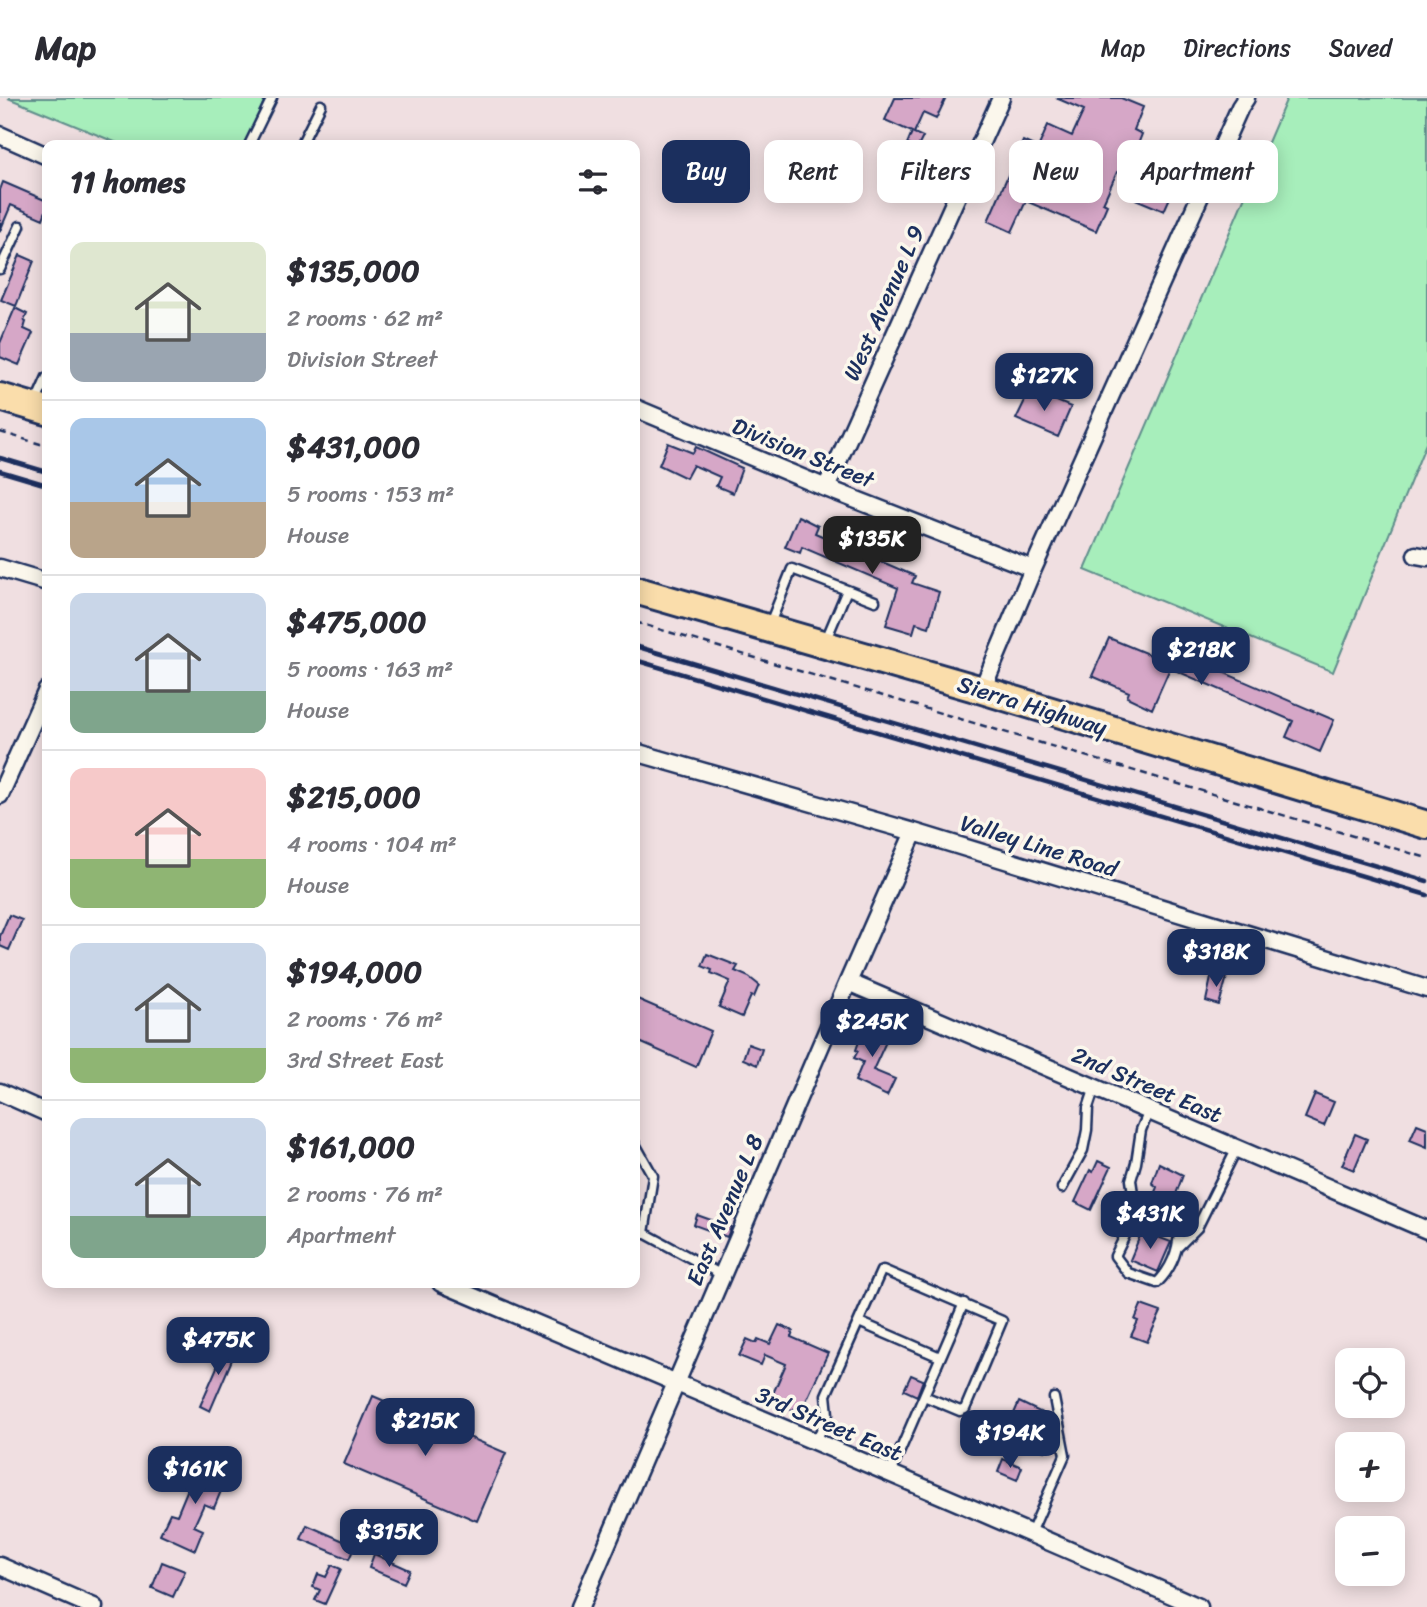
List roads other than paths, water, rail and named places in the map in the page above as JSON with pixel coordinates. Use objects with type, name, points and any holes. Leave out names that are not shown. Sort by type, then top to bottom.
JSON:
[{"type":"main road","points":[[0,397],[41,409]]},
{"type":"main road","name":"Sierra Highway","points":[[640,591],[982,690],[1427,825]]},
{"type":"street","name":"West Avenue L 9","points":[[826,488],[1001,98]]},
{"type":"street","points":[[982,690],[1033,569],[1246,98]]},
{"type":"street","points":[[0,135],[42,154]]},
{"type":"street","name":"Division Street","points":[[640,410],[826,488],[1033,569]]},
{"type":"street","points":[[0,568],[42,581]]},
{"type":"street","points":[[0,795],[42,701]]},
{"type":"street","name":"Valley Line Road","points":[[640,753],[914,832],[1427,989]]},
{"type":"street","name":"East Avenue L 8","points":[[580,1607],[914,832]]},
{"type":"street","name":"2nd Street East","points":[[848,982],[1427,1230]]},
{"type":"street","points":[[0,1092],[42,1111]]},
{"type":"street","name":"3rd Street East","points":[[454,1288],[1199,1607]]},
{"type":"street","points":[[0,1566],[94,1607]]},
{"type":"lane","points":[[251,140],[272,98]]},
{"type":"lane","points":[[304,140],[321,105]]},
{"type":"lane","points":[[0,269],[20,226]]},
{"type":"lane","points":[[768,628],[792,569],[875,601]]},
{"type":"lane","points":[[824,644],[847,590]]},
{"type":"lane","points":[[1062,1188],[1083,1150],[1088,1108],[1095,1087]]},
{"type":"lane","points":[[1136,1213],[1166,1222],[1179,1232],[1178,1247],[1167,1273],[1157,1283],[1128,1273],[1115,1256],[1136,1213],[1131,1180],[1149,1111]]},
{"type":"lane","points":[[1178,1247],[1197,1228],[1237,1148]]},
{"type":"lane","points":[[640,1153],[653,1176],[644,1233]]},
{"type":"lane","points":[[640,1231],[722,1275]]},
{"type":"lane","points":[[816,1443],[828,1414],[826,1395],[881,1271],[884,1270],[1002,1321],[965,1409],[960,1411],[924,1396]]},
{"type":"lane","points":[[890,1474],[964,1303]]},
{"type":"lane","points":[[859,1322],[940,1357]]},
{"type":"lane","points":[[1031,1533],[1065,1455],[1054,1398]]},
{"type":"railway","points":[[0,458],[42,471]]},
{"type":"railway","points":[[0,471],[42,484]]},
{"type":"railway","points":[[640,647],[1427,881]]},
{"type":"railway","points":[[640,661],[1427,895]]}]
